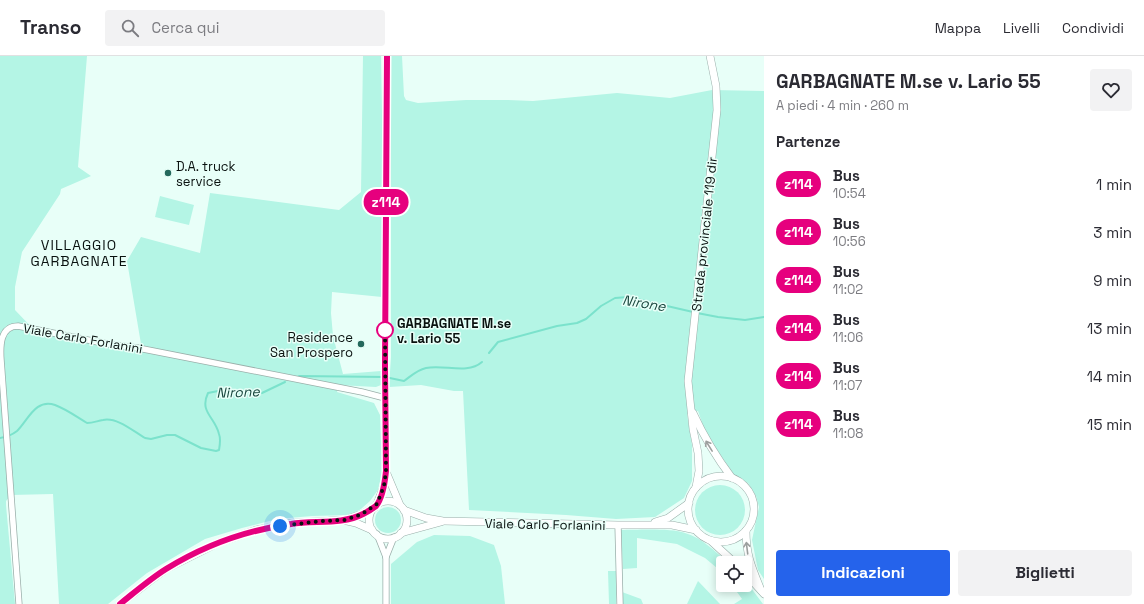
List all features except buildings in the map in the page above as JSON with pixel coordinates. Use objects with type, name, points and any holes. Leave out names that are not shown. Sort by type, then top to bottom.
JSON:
[{"type":"street","points":[[386,557],[375,532],[370,525],[369,519],[384,486],[386,471],[385,371],[387,56]]},
{"type":"street","name":"Strada provinciale 119 dir","points":[[696,488],[698,452],[693,429],[688,381],[717,110],[716,86],[710,56]]},
{"type":"street","name":"Viale Carlo Forlanini","points":[[19,604],[0,350],[5,331],[8,328],[15,326],[37,329],[108,344],[138,348],[346,388],[385,398]]},
{"type":"street","name":"Strada provinciale 119 dir","points":[[692,411],[706,440],[732,478]]},
{"type":"street","points":[[345,520],[356,523],[388,538],[394,537],[401,533],[407,519],[386,471]]},
{"type":"street","points":[[710,540],[717,542],[736,539],[750,526],[754,513],[753,500],[743,484],[732,478],[719,476],[706,480],[693,492],[689,503],[689,515],[696,530],[710,540],[727,556]]},
{"type":"street","points":[[120,604],[166,569],[218,543],[256,530],[292,523],[345,520],[354,518],[386,501],[396,502],[402,507]]},
{"type":"street","name":"Viale Carlo Forlanini","points":[[647,524],[668,518],[689,503]]},
{"type":"street","name":"Viale Carlo Forlanini","points":[[402,507],[426,518],[444,521],[618,526],[647,524],[672,525],[696,530]]},
{"type":"street","name":"Viale Carlo Forlanini","points":[[401,533],[444,521]]},
{"type":"street","points":[[618,526],[620,604]]},
{"type":"street","points":[[746,531],[746,545],[749,560],[763,592]]},
{"type":"street","points":[[386,604],[386,557],[394,537]]},
{"type":"street","points":[[752,580],[763,592]]},
{"type":"green space","points":[[0,56],[87,56],[78,167],[91,176],[61,189],[60,194],[22,252],[15,287],[15,310],[37,333],[135,349],[141,344],[127,261],[141,237],[200,253],[210,193],[339,210],[361,192],[363,56],[381,56],[384,232],[382,297],[332,292],[331,313],[333,336],[343,374],[381,371],[381,385],[376,387],[338,385],[337,392],[374,403],[380,415],[382,473],[378,490],[370,501],[361,509],[351,515],[277,519],[205,539],[147,573],[108,604],[59,604],[53,494],[11,495],[6,501],[6,505],[15,604],[0,604]]},
{"type":"green space","points":[[391,56],[402,56],[404,96],[406,100],[418,103],[466,100],[533,101],[617,93],[670,98],[712,90],[764,91],[764,579],[758,570],[752,540],[759,507],[756,496],[748,483],[735,476],[706,434],[698,411],[687,414],[692,445],[692,481],[684,498],[655,517],[616,519],[469,510],[463,391],[454,391],[421,385],[389,387],[391,357]]},
{"type":"green space","points":[[160,196],[194,205],[189,225],[155,217]]},
{"type":"green space","points":[[715,485],[725,485],[738,492],[745,505],[745,515],[738,528],[725,535],[715,535],[706,531],[699,524],[695,515],[695,505],[699,496],[706,489]]},
{"type":"green space","points":[[388,507],[397,511],[401,520],[397,529],[388,533],[379,529],[375,520],[379,511]]},
{"type":"green space","points":[[621,530],[679,531],[697,538],[720,556],[716,556],[716,567],[705,558],[677,544],[637,538],[637,568],[623,569]]},
{"type":"green space","points":[[434,535],[470,536],[494,545],[501,566],[505,604],[391,604],[391,564],[417,542]]},
{"type":"green space","points":[[608,571],[617,571],[616,604],[609,604]]},
{"type":"green space","points":[[698,581],[720,604],[687,604]]},
{"type":"green space","points":[[752,589],[763,604],[734,604],[742,599],[737,592],[752,592]]},
{"type":"green space","points":[[622,592],[641,599],[643,604],[623,604]]},
{"type":"waterway","name":"Nirone","points":[[489,353],[498,342],[557,326],[577,323],[586,319],[601,306],[615,298],[628,297],[693,312]]},
{"type":"waterway","name":"Nirone","points":[[697,313],[745,320],[764,317]]},
{"type":"waterway","name":"Nirone","points":[[296,378],[299,376],[385,377],[404,381],[426,368],[462,369],[476,366],[482,362]]},
{"type":"waterway","name":"Nirone","points":[[0,438],[9,436],[17,431],[33,411],[38,407],[48,404],[55,405],[87,423],[103,420],[114,421],[125,425],[145,438],[151,439],[167,435],[175,435],[201,448],[216,451],[219,450],[220,438],[217,428],[206,410],[205,405],[208,393],[223,390],[262,393],[285,382]]},
{"type":"bus line","name":"z114","points":[[120,604],[166,569],[218,543],[256,530],[292,523],[345,520],[354,518],[374,508],[377,504],[384,486],[386,471],[385,366],[387,56]]},
{"type":"place","name":"D.A. truck service","points":[[168,173]]},
{"type":"place","name":"GARBAGNATE M.se v. Lario 55","points":[[385,330]]},
{"type":"place","name":"Residence San Prospero","points":[[361,344]]},
{"type":"district","name":"VILLAGGIO GARBAGNATE","points":[[79,254]]},
{"type":"route","points":[[280,526],[292,523],[345,520],[354,518],[374,508],[377,504],[384,486],[386,471],[385,327],[385,330]]}]
